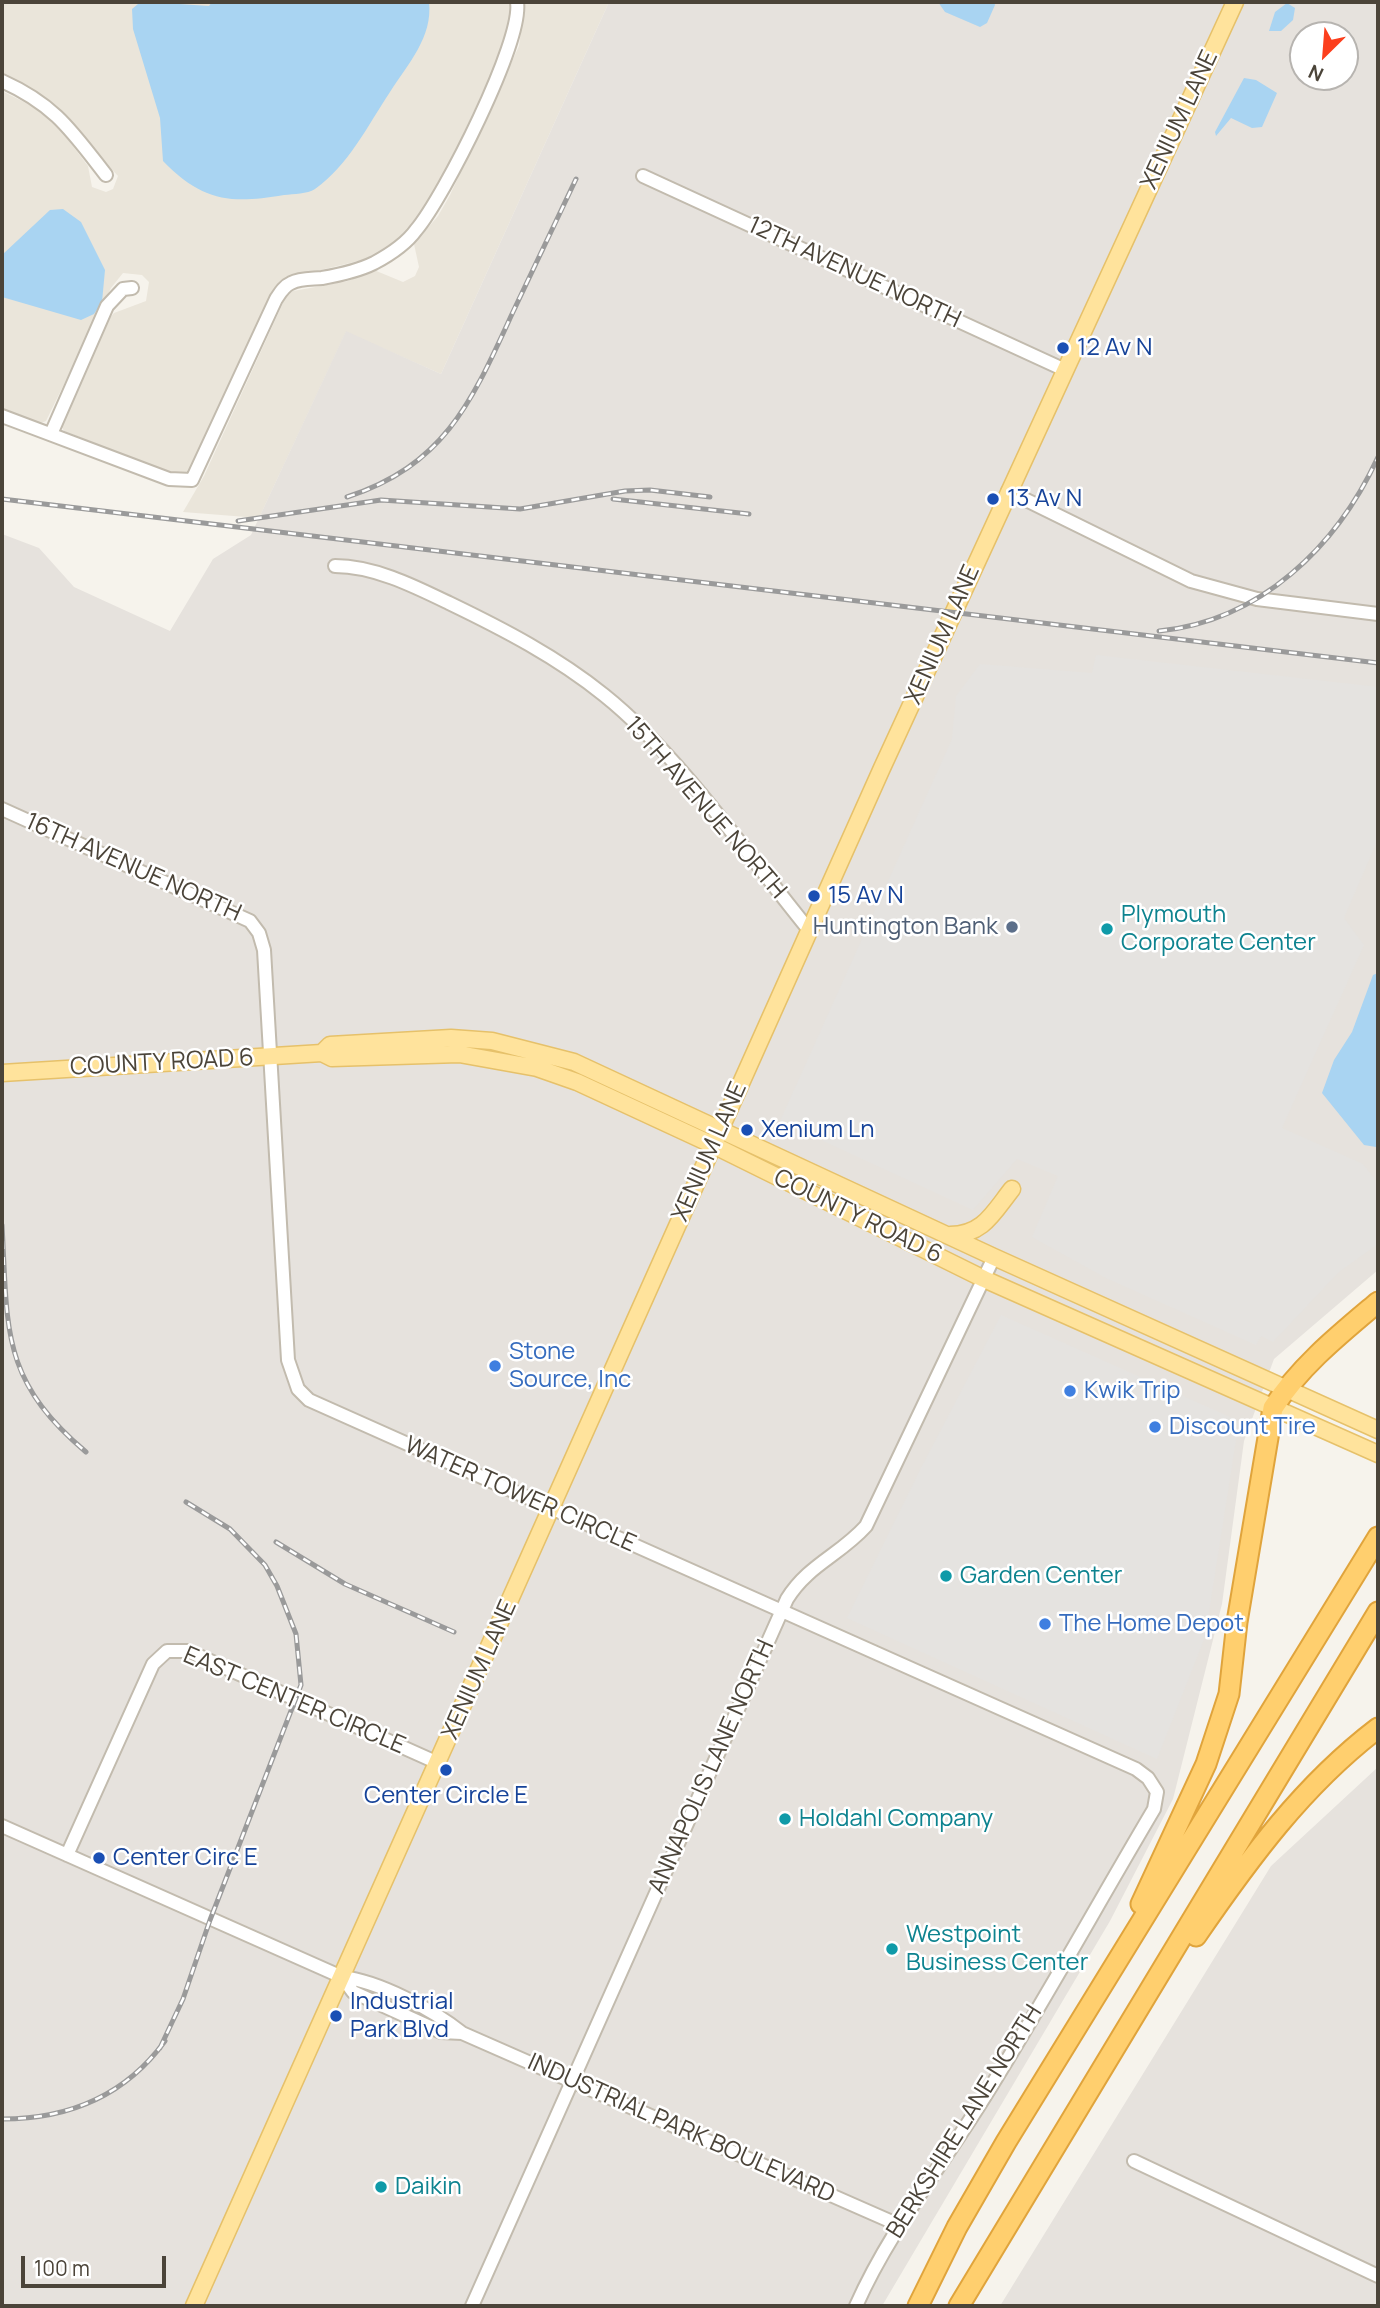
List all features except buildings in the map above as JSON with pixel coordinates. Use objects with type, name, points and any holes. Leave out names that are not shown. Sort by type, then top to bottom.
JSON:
[{"type":"highway","points":[[1094,1999],[1206,1764],[1229,1694],[1237,1622],[1273,1408],[1285,1389],[1334,1338],[1378,1302]]},
{"type":"highway","points":[[918,2306],[992,2166],[1378,1538]]},
{"type":"highway","points":[[959,2306],[1378,1612]]},
{"type":"highway","points":[[1142,2001],[1165,1981],[1230,1886],[1296,1802],[1342,1755],[1378,1728]]},
{"type":"main road","name":"XENIUM LANE","points":[[194,2306],[809,930],[1008,491],[1235,2]]},
{"type":"main road","name":"COUNTY ROAD 6","points":[[323,1053],[330,1045],[379,1040],[451,1038],[492,1041],[574,1062],[721,1128],[993,1257],[1378,1430]]},
{"type":"main road","name":"COUNTY ROAD 6","points":[[2,1073],[323,1053],[332,1058],[459,1054],[537,1068],[577,1082],[713,1145],[984,1279],[1378,1454]]},
{"type":"main road","points":[[945,1234],[968,1234],[980,1229],[1012,1189]]},
{"type":"street","points":[[2,416],[169,479],[192,480],[276,299],[284,288],[301,280],[348,272],[372,264],[414,233],[430,212],[451,175],[511,45],[519,12],[517,2]]},
{"type":"street","points":[[2,81],[40,100],[57,113],[106,175]]},
{"type":"street","name":"12TH AVENUE NORTH","points":[[643,176],[1065,370]]},
{"type":"street","points":[[51,434],[107,306],[123,289],[132,288]]},
{"type":"street","points":[[1008,491],[1191,581],[1257,599],[1378,614]]},
{"type":"street","name":"15TH AVENUE NORTH","points":[[335,566],[360,566],[483,619],[568,668],[604,695],[667,757],[809,930]]},
{"type":"street","name":"16TH AVENUE NORTH","points":[[2,808],[250,921],[259,933]]},
{"type":"street","name":"WATER TOWER CIRCLE","points":[[259,933],[264,950],[289,1360],[298,1389],[321,1408],[1136,1769],[1148,1778],[1157,1792]]},
{"type":"street","name":"ANNAPOLIS LANE NORTH","points":[[472,2306],[782,1612],[797,1583],[809,1570],[840,1552],[866,1526],[993,1257]]},
{"type":"street","name":"EAST CENTER CIRCLE","points":[[67,1856],[153,1664],[167,1651],[187,1651],[438,1763]]},
{"type":"street","name":"BERKSHIRE LANE NORTH","points":[[856,2306],[899,2225],[976,2110],[1154,1809],[1157,1792]]},
{"type":"street","name":"INDUSTRIAL PARK BOULEVARD","points":[[2,1826],[342,1977],[360,1979],[446,2020],[462,2033],[899,2225]]},
{"type":"street","points":[[1134,2161],[1378,2276]]},
{"type":"shaded area","points":[[2,2],[512,2],[513,6],[511,31],[434,197],[396,241],[363,260],[286,278],[277,285],[188,471],[180,477],[64,431],[62,427],[109,319],[114,313],[146,301],[149,282],[142,275],[123,273],[111,288],[46,421],[41,423],[2,409],[2,91],[42,111],[57,125],[88,166],[92,187],[106,192],[113,189],[118,176],[60,114],[31,91],[2,78]]},
{"type":"shaded area","points":[[525,2],[609,2],[441,374],[346,332],[259,518],[183,512],[204,476],[288,292],[348,281],[374,270],[403,282],[415,276],[419,267],[414,244],[438,216],[450,195],[519,46]]},
{"type":"shaded area","points":[[609,2],[1378,2],[1378,1270],[1274,1359],[1244,1441],[1222,1604],[1173,1799],[1110,1921],[882,2306],[2,2306],[2,534],[39,548],[74,587],[170,631],[213,559],[251,535],[346,331],[441,374]]},
{"type":"shaded area","points":[[1096,655],[1378,687],[1378,839],[1344,918],[1364,945],[1282,1128],[1363,1164],[1378,1183],[1378,1244],[1339,1272],[1273,1342],[1261,1336],[1256,1345],[1106,1278],[1032,1237],[1058,1176],[1017,1159],[973,1210],[780,1121],[952,739],[956,696],[980,664],[1092,673]]},
{"type":"shaded area","points":[[1001,1315],[1239,1421],[1205,1637],[1157,1759],[847,1618]]},
{"type":"shaded area","points":[[1378,1767],[1378,2306],[1000,2306],[1271,1866]]},
{"type":"water","points":[[150,2],[209,6],[212,2],[429,2],[429,15],[418,50],[357,144],[327,180],[304,193],[233,199],[219,197],[191,185],[163,161],[160,118],[133,29],[132,9],[138,4]]},
{"type":"water","points":[[938,2],[994,2],[995,5],[987,23],[980,27],[945,12]]},
{"type":"water","points":[[1287,3],[1295,8],[1293,20],[1281,31],[1269,31],[1275,12]]},
{"type":"water","points":[[1244,78],[1256,80],[1277,93],[1262,127],[1252,128],[1231,118],[1216,136],[1215,132]]},
{"type":"water","points":[[63,209],[81,222],[105,270],[102,302],[94,314],[81,320],[2,297],[2,255],[50,210]]},
{"type":"water","points":[[1378,973],[1376,1147],[1364,1145],[1322,1093],[1334,1060],[1352,1032],[1373,975]]},
{"type":"railway","points":[[347,497],[381,484],[408,467],[432,448],[451,426],[483,375],[576,179]]},
{"type":"railway","points":[[1159,631],[1196,624],[1230,612],[1262,595],[1291,574],[1318,549],[1341,520],[1378,457]]},
{"type":"railway","points":[[238,521],[381,500],[520,509],[625,491],[650,490],[710,497]]},
{"type":"railway","points":[[2,499],[1378,663]]},
{"type":"railway","points":[[613,499],[749,514]]},
{"type":"railway","points":[[2,1225],[9,1324],[23,1376],[37,1400],[58,1426],[86,1452]]},
{"type":"railway","points":[[160,2048],[183,1999],[210,1920],[301,1685],[296,1634],[277,1586],[265,1565],[230,1529],[186,1502]]},
{"type":"railway","points":[[276,1542],[345,1584],[454,1632]]},
{"type":"railway","points":[[2,2119],[50,2115],[93,2101],[132,2076],[165,2041]]},
{"type":"place","name":"12 Av N","points":[[1063,348]]},
{"type":"place","name":"13 Av N","points":[[993,499]]},
{"type":"place","name":"15 Av N","points":[[814,896]]},
{"type":"place","name":"Huntington Bank","points":[[1012,927]]},
{"type":"place","name":"Plymouth Corporate Center","points":[[1107,929]]},
{"type":"place","name":"Xenium Ln","points":[[747,1130]]},
{"type":"place","name":"Stone Source, Inc","points":[[495,1366]]},
{"type":"place","name":"Kwik Trip","points":[[1070,1391]]},
{"type":"place","name":"Discount Tire","points":[[1155,1427]]},
{"type":"place","name":"Garden Center","points":[[946,1576]]},
{"type":"place","name":"The Home Depot","points":[[1045,1624]]},
{"type":"place","name":"Center Circle E","points":[[446,1770]]},
{"type":"place","name":"Holdahl Company","points":[[785,1819]]},
{"type":"place","name":"Center Circ E","points":[[99,1858]]},
{"type":"place","name":"Westpoint Business Center","points":[[892,1949]]},
{"type":"place","name":"Industrial Park Blvd","points":[[336,2016]]},
{"type":"place","name":"Daikin","points":[[381,2187]]}]
